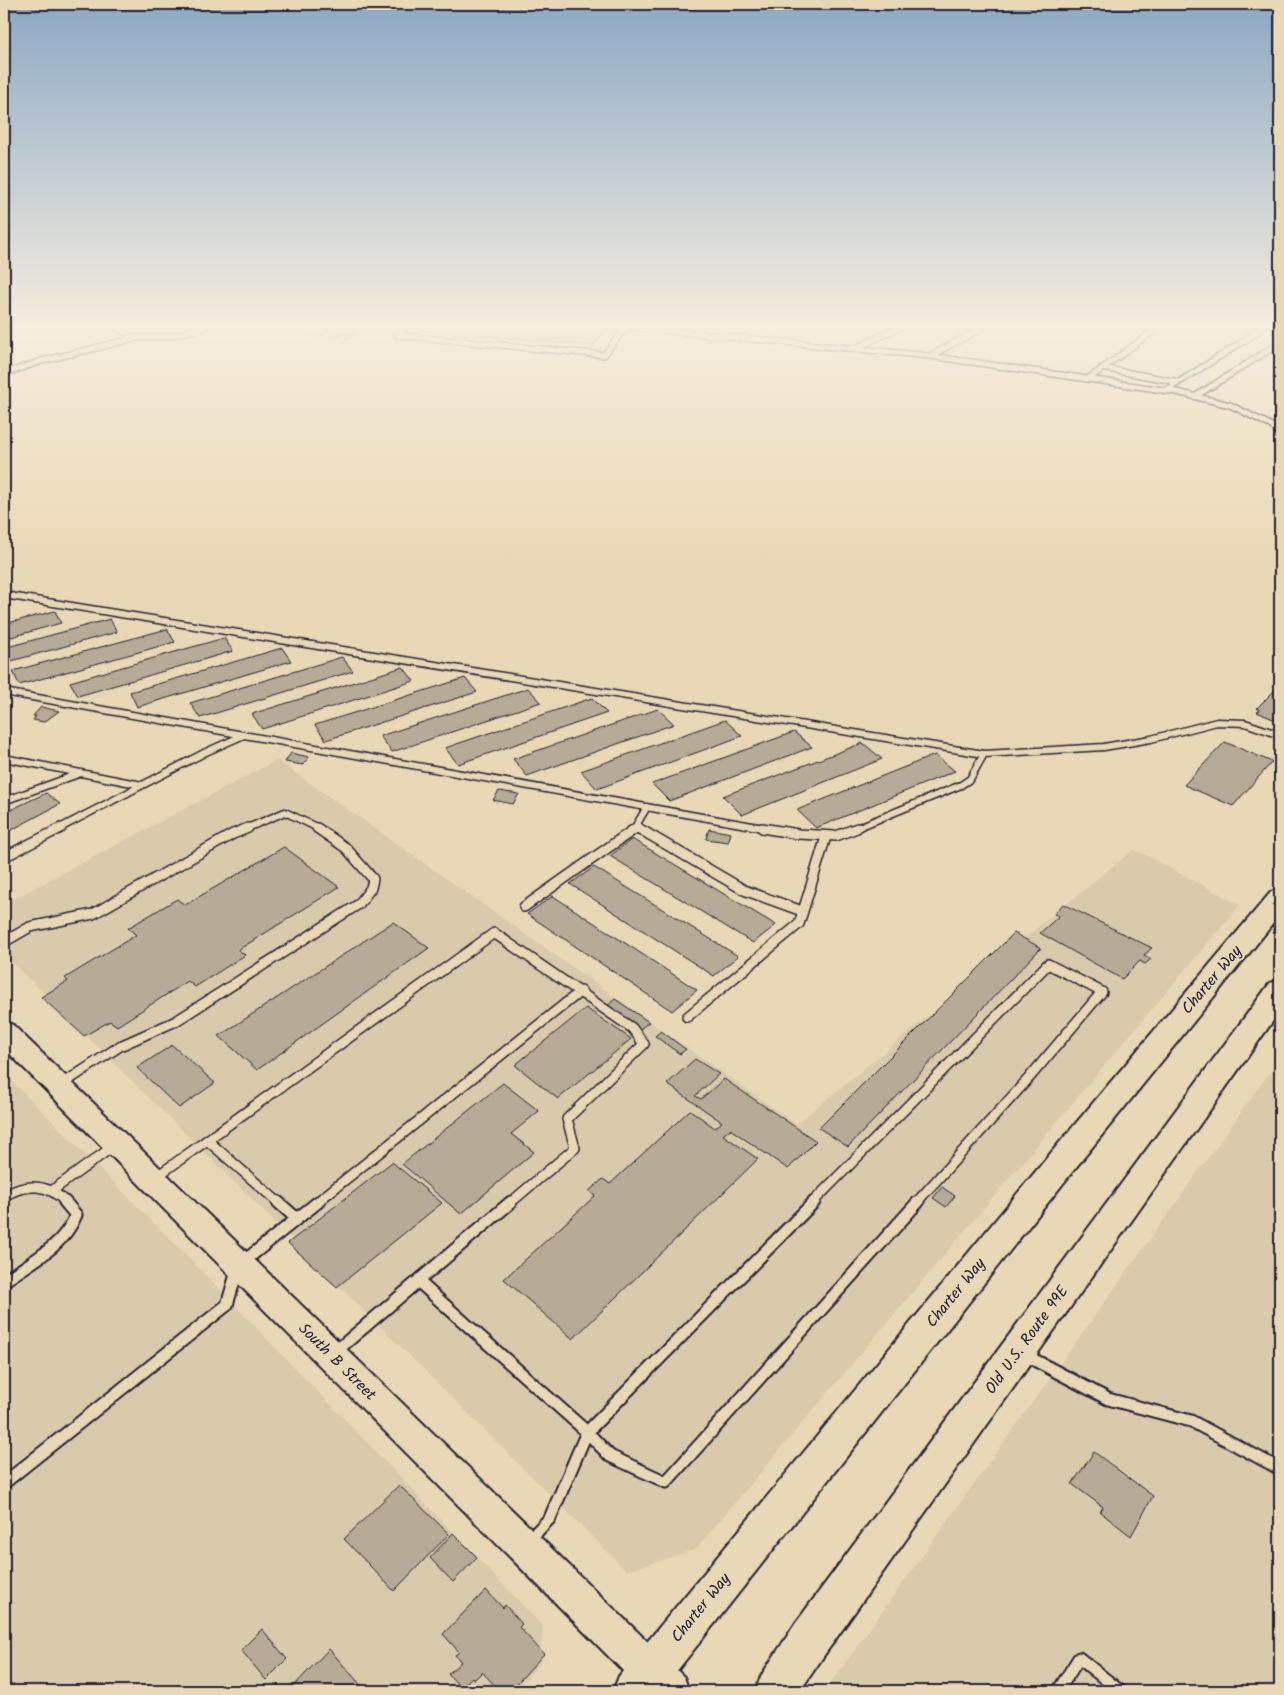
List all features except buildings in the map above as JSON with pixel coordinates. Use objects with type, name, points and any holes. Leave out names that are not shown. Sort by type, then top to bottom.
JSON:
[{"type":"main road","name":"Charter Way","points":[[652,1685],[1066,1157],[1280,898]]},
{"type":"main road","name":"Old U.S. Route 99E","points":[[776,1691],[815,1631],[1280,990]]},
{"type":"street","name":"South B Street","points":[[4,1032],[523,1546],[652,1685]]},
{"type":"lane","points":[[1232,406],[1270,425],[1280,434]]},
{"type":"lane","points":[[4,595],[984,754],[1104,747],[1151,740],[1217,722],[1245,724],[1280,736]]},
{"type":"lane","points":[[4,692],[798,834],[826,836],[856,829],[961,785],[970,779],[984,754]]},
{"type":"lane","points":[[4,857],[206,752],[244,735]]},
{"type":"lane","points":[[4,758],[142,785]]},
{"type":"lane","points":[[4,801],[81,773]]},
{"type":"lane","points":[[524,906],[637,827],[647,807]]},
{"type":"lane","points":[[4,942],[30,928],[93,914],[233,834],[286,812],[308,821],[362,862],[373,879],[371,888],[359,904],[176,1021],[120,1046],[59,1087]]},
{"type":"lane","points":[[637,827],[744,890],[802,911]]},
{"type":"lane","points":[[687,1017],[793,931],[799,924],[826,836]]},
{"type":"lane","points":[[153,1180],[494,933],[581,991],[632,1028],[644,1044],[566,1119],[575,1148],[331,1355]]},
{"type":"lane","points":[[419,1282],[587,1432],[610,1456],[666,1482],[682,1467],[1028,1078],[1102,992],[1048,964],[587,1432],[550,1518],[523,1546]]},
{"type":"lane","points":[[4,1483],[226,1305],[239,1265],[581,991]]},
{"type":"lane","points":[[207,1140],[296,1218]]},
{"type":"lane","points":[[53,1190],[116,1144]]},
{"type":"lane","points":[[4,1196],[13,1190],[32,1186],[53,1190],[76,1215],[73,1225],[62,1240],[4,1281]]},
{"type":"lane","points":[[1018,1352],[1108,1399],[1191,1421],[1280,1469]]},
{"type":"lane","points":[[1058,1691],[1079,1658],[1120,1691]]},
{"type":"shaded area","points":[[277,760],[796,1124],[1134,849],[1240,905],[695,1550],[627,1571],[4,954],[4,904]]},
{"type":"shaded area","points":[[1280,1058],[1280,1691],[825,1691]]},
{"type":"shaded area","points":[[4,1073],[199,1268],[543,1626],[540,1663],[515,1691],[4,1691]]}]
